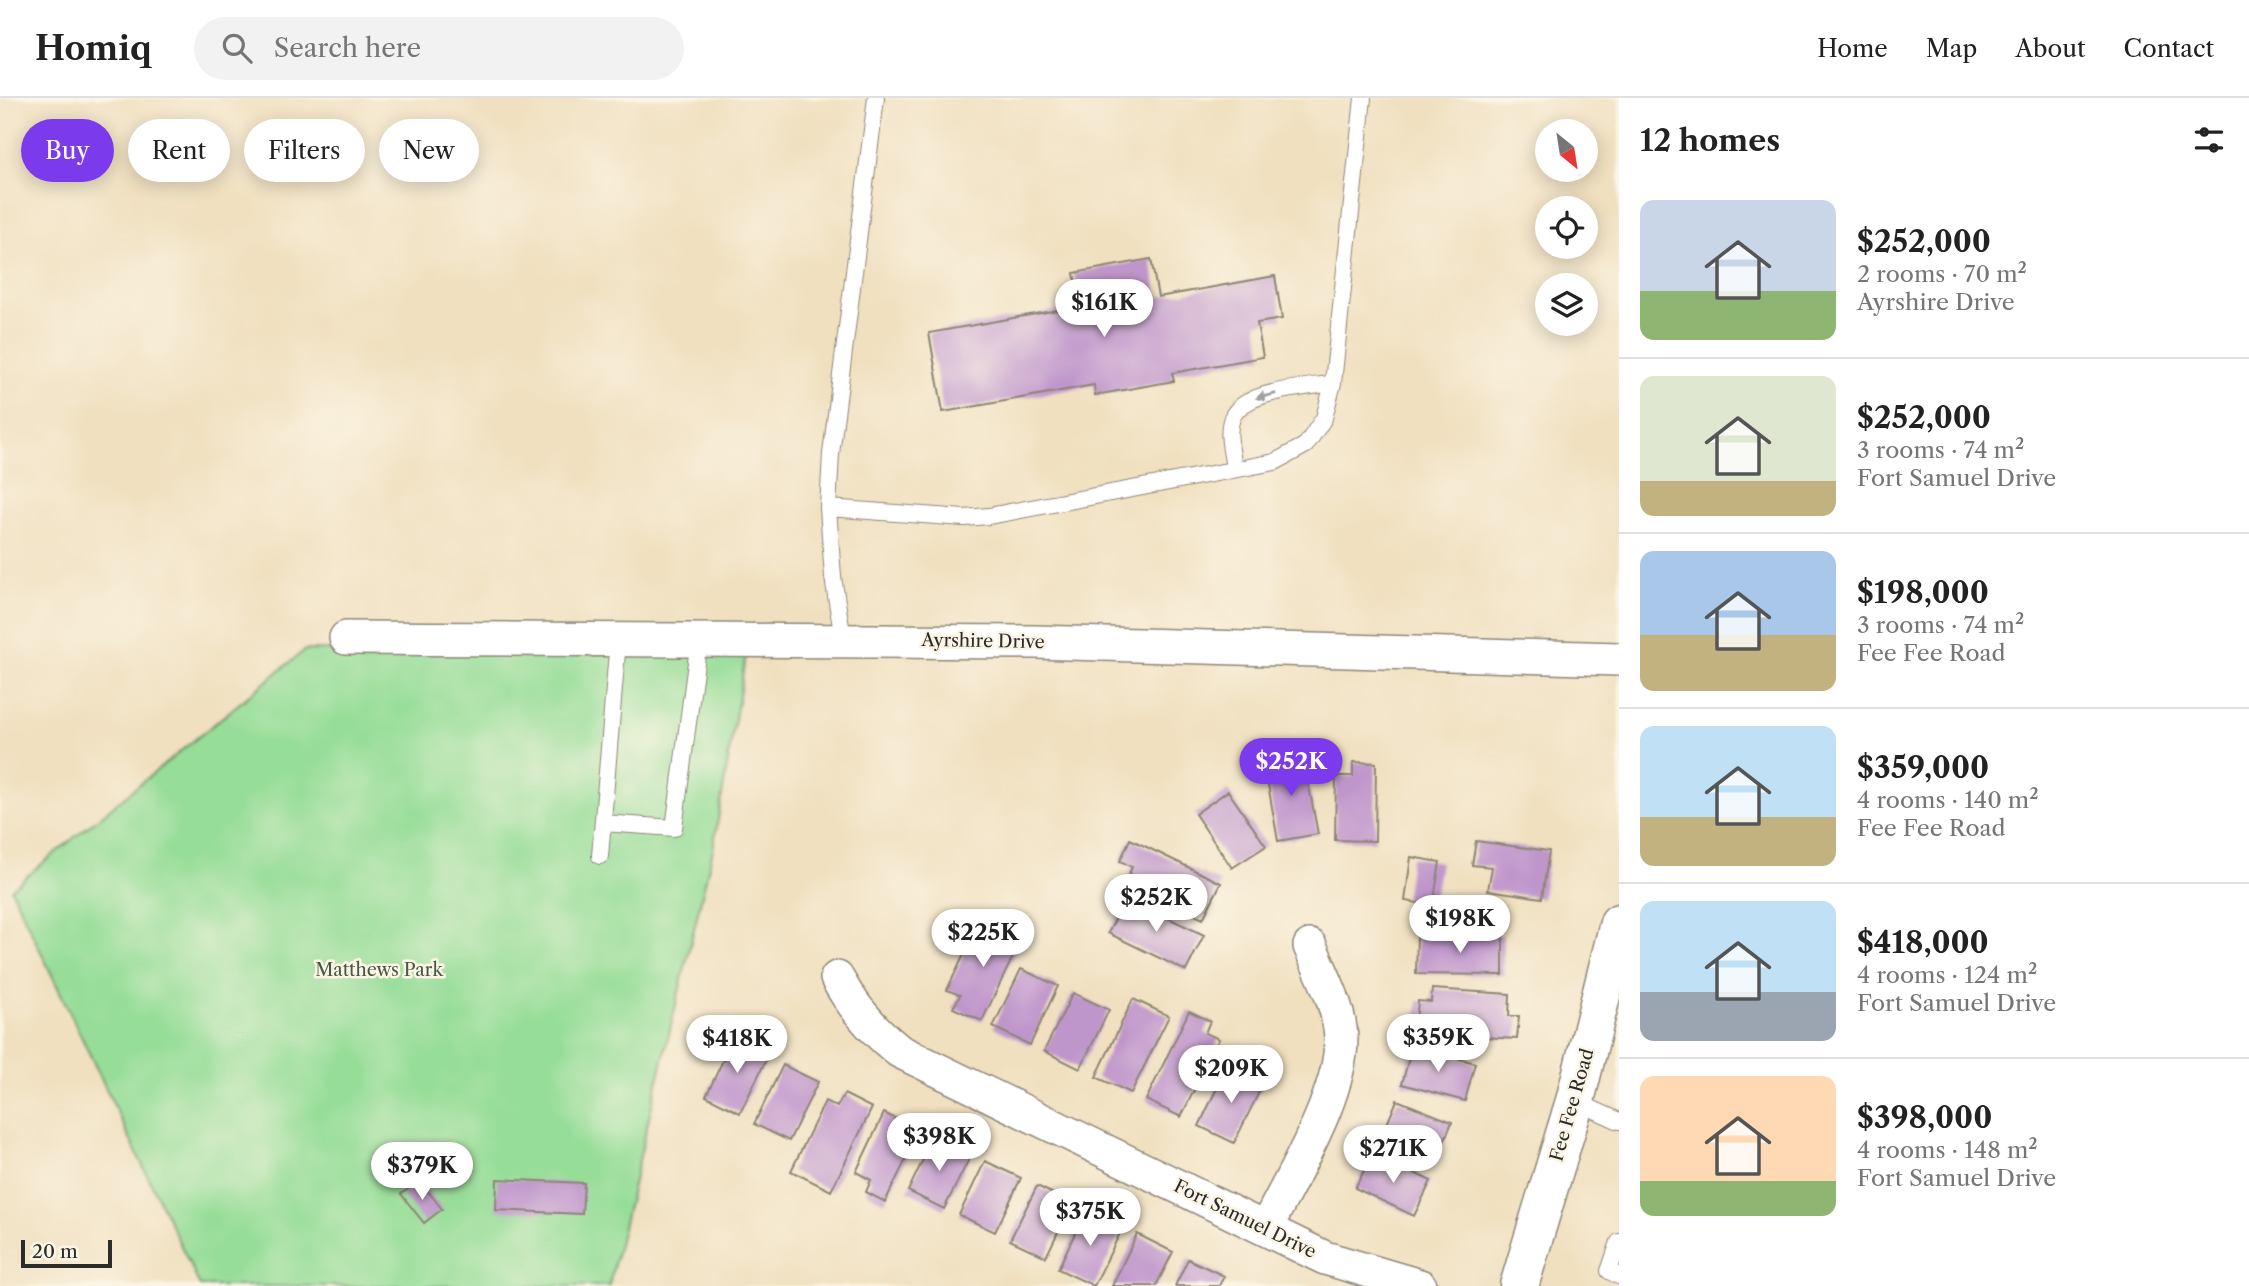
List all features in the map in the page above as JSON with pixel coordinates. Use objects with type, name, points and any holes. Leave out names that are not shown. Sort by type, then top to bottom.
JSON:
[{"type":"street","name":"Ayrshire Drive","points":[[346,638],[1035,642],[1619,659]]},
{"type":"street","name":"Fee Fee Road","points":[[1519,1286],[1575,1101],[1619,923]]},
{"type":"street","points":[[1266,1228],[1327,1103],[1339,1066],[1342,1046],[1340,1026],[1310,946]]},
{"type":"street","name":"Fort Samuel Drive","points":[[837,978],[860,1015],[878,1035],[900,1051],[1325,1258],[1420,1286]]},
{"type":"lane","points":[[843,639],[833,577],[828,508],[831,454],[876,98]]},
{"type":"lane","points":[[828,508],[964,518],[989,516],[1275,462],[1306,445],[1324,418],[1334,383],[1363,98]]},
{"type":"lane","points":[[1234,468],[1229,431],[1232,417],[1240,406],[1263,396],[1334,383]]},
{"type":"lane","points":[[600,856],[618,640]]},
{"type":"lane","points":[[603,823],[674,828],[699,640]]},
{"type":"lane","points":[[1575,1101],[1619,1121]]},
{"type":"lane","points":[[1619,1242],[1609,1271],[1619,1276]]},
{"type":"green space","name":"Matthews Park","points":[[305,650],[746,654],[713,849],[609,1286],[200,1286],[11,889]]},
{"type":"building","points":[[1151,259],[1158,297],[1275,276],[1282,319],[1257,323],[1263,357],[1172,373],[1174,381],[1095,395],[1094,385],[943,412],[929,333],[1080,306],[1074,273]]},
{"type":"building","points":[[1303,755],[1318,834],[1278,841],[1264,762]]},
{"type":"building","points":[[1353,762],[1376,763],[1375,841],[1335,840],[1336,776],[1353,776]]},
{"type":"building","points":[[1228,791],[1266,846],[1232,868],[1195,814]]},
{"type":"building","points":[[1130,839],[1221,883],[1203,919],[1126,881],[1132,867],[1120,861]]},
{"type":"building","points":[[1476,841],[1549,851],[1542,898],[1488,890],[1492,867],[1472,865]]},
{"type":"building","points":[[1411,857],[1440,862],[1433,905],[1405,901]]},
{"type":"building","points":[[1126,898],[1204,935],[1186,971],[1108,933]]},
{"type":"building","points":[[981,919],[1022,938],[982,1021],[953,1008],[960,995],[947,990]]},
{"type":"building","points":[[1417,934],[1503,935],[1503,975],[1416,974]]},
{"type":"building","points":[[1021,969],[1058,986],[1030,1045],[993,1027]]},
{"type":"building","points":[[1432,989],[1510,994],[1509,1016],[1519,1016],[1517,1039],[1415,1033],[1418,1001],[1431,1002]]},
{"type":"building","points":[[1073,993],[1109,1010],[1080,1069],[1044,1051]]},
{"type":"building","points":[[1133,999],[1169,1016],[1131,1093],[1096,1077]]},
{"type":"building","points":[[1189,1011],[1210,1021],[1205,1033],[1219,1039],[1181,1117],[1146,1100]]},
{"type":"building","points":[[734,1037],[769,1054],[740,1113],[706,1096]]},
{"type":"building","points":[[1412,1046],[1475,1063],[1465,1101],[1402,1084]]},
{"type":"building","points":[[783,1065],[818,1082],[789,1141],[754,1124]]},
{"type":"building","points":[[1227,1067],[1263,1084],[1234,1143],[1199,1126]]},
{"type":"building","points":[[844,1094],[872,1108],[831,1191],[791,1171],[825,1101],[837,1107]]},
{"type":"building","points":[[1397,1100],[1452,1122],[1437,1159],[1382,1136]]},
{"type":"building","points":[[884,1113],[920,1131],[885,1202],[866,1192],[871,1180],[856,1172]]},
{"type":"building","points":[[934,1137],[971,1155],[944,1209],[908,1191]]},
{"type":"building","points":[[1373,1153],[1431,1181],[1414,1216],[1355,1188]]},
{"type":"building","points":[[985,1161],[1021,1178],[995,1232],[959,1215]]},
{"type":"building","points":[[497,1179],[584,1183],[582,1214],[496,1210]]},
{"type":"building","points":[[420,1181],[442,1209],[424,1223],[401,1194]]},
{"type":"building","points":[[1037,1186],[1072,1203],[1046,1257],[1010,1240]]},
{"type":"building","points":[[1086,1210],[1123,1227],[1094,1286],[1058,1269]]},
{"type":"building","points":[[1137,1234],[1173,1252],[1156,1286],[1112,1286]]},
{"type":"building","points":[[1188,1259],[1224,1276],[1219,1286],[1175,1286]]}]
